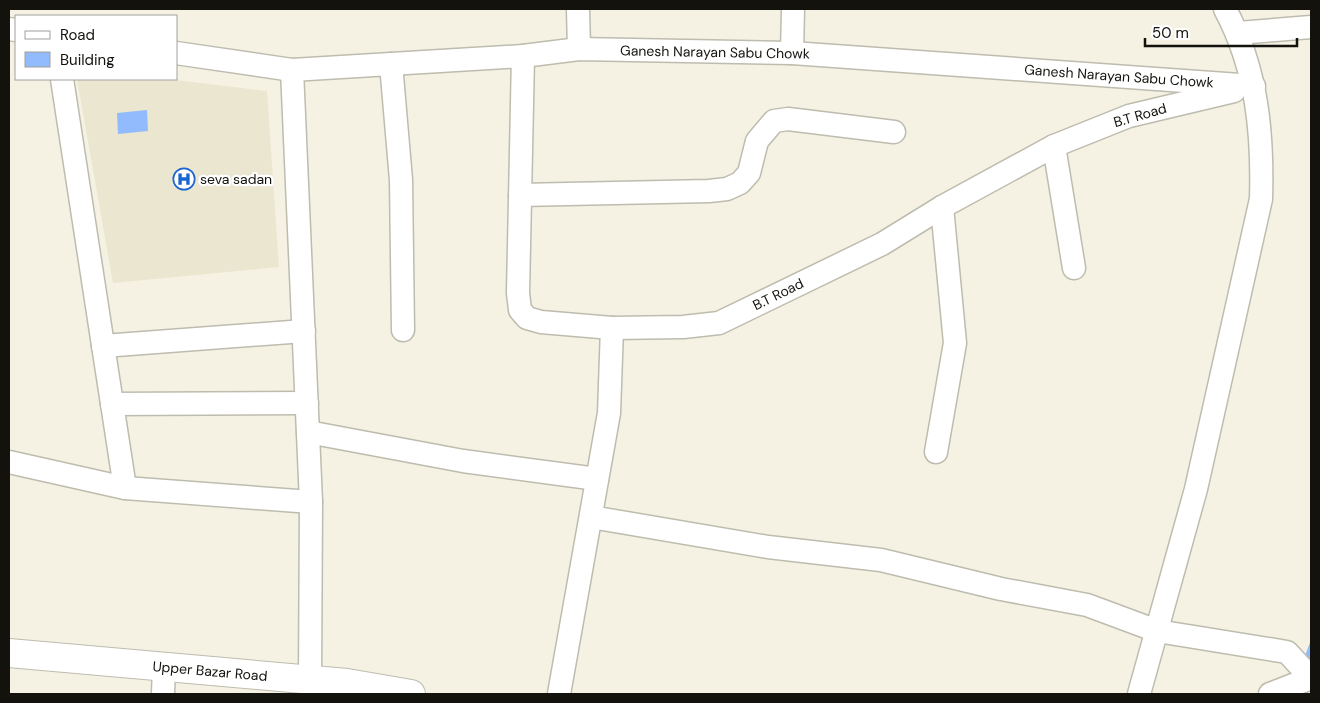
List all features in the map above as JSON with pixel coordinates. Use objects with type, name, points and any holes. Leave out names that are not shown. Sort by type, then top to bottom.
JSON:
[{"type":"street","points":[[578,9],[579,49]]},
{"type":"street","points":[[792,53],[793,9]]},
{"type":"street","points":[[1139,694],[1196,489],[1261,199],[1262,152],[1254,86],[1238,33],[1225,9]]},
{"type":"street","points":[[1238,33],[1311,27]]},
{"type":"street","name":"Ganesh Narayan Sabu Chowk","points":[[178,53],[292,70],[523,56],[579,49],[792,53],[1254,86]]},
{"type":"street","name":"B.T Road","points":[[523,56],[518,293],[520,310],[527,318],[541,322],[612,328],[683,327],[719,323],[882,244],[942,207],[1054,146],[1129,116],[1254,86]]},
{"type":"street","points":[[392,64],[401,180],[403,330]]},
{"type":"street","points":[[292,70],[311,502],[310,680]]},
{"type":"street","points":[[62,80],[125,488]]},
{"type":"street","points":[[520,195],[727,189],[740,183],[749,174],[757,141],[774,121],[788,119],[894,132]]},
{"type":"street","points":[[1054,146],[1074,268]]},
{"type":"street","points":[[936,452],[955,343],[942,207]]},
{"type":"street","points":[[559,694],[609,413],[612,328]]},
{"type":"street","points":[[103,346],[304,331]]},
{"type":"street","points":[[112,404],[307,403]]},
{"type":"street","points":[[308,432],[463,461],[598,479]]},
{"type":"street","points":[[9,462],[125,488],[311,502]]},
{"type":"street","points":[[591,517],[768,546],[881,560],[982,585],[1087,606],[1157,631],[1287,652],[1311,678],[1270,694]]},
{"type":"street","name":"Upper Bazar Road","points":[[9,653],[347,683],[410,694]]},
{"type":"street","points":[[163,694],[164,666]]},
{"type":"shaded area","name":"seva sadan","points":[[77,80],[176,80],[267,91],[279,267],[113,283]]},
{"type":"building","points":[[147,110],[148,131],[118,134],[117,113]]},
{"type":"building","points":[[1311,640],[1311,659],[1304,658]]},
{"type":"place","name":"seva sadan","points":[[184,179]]}]
